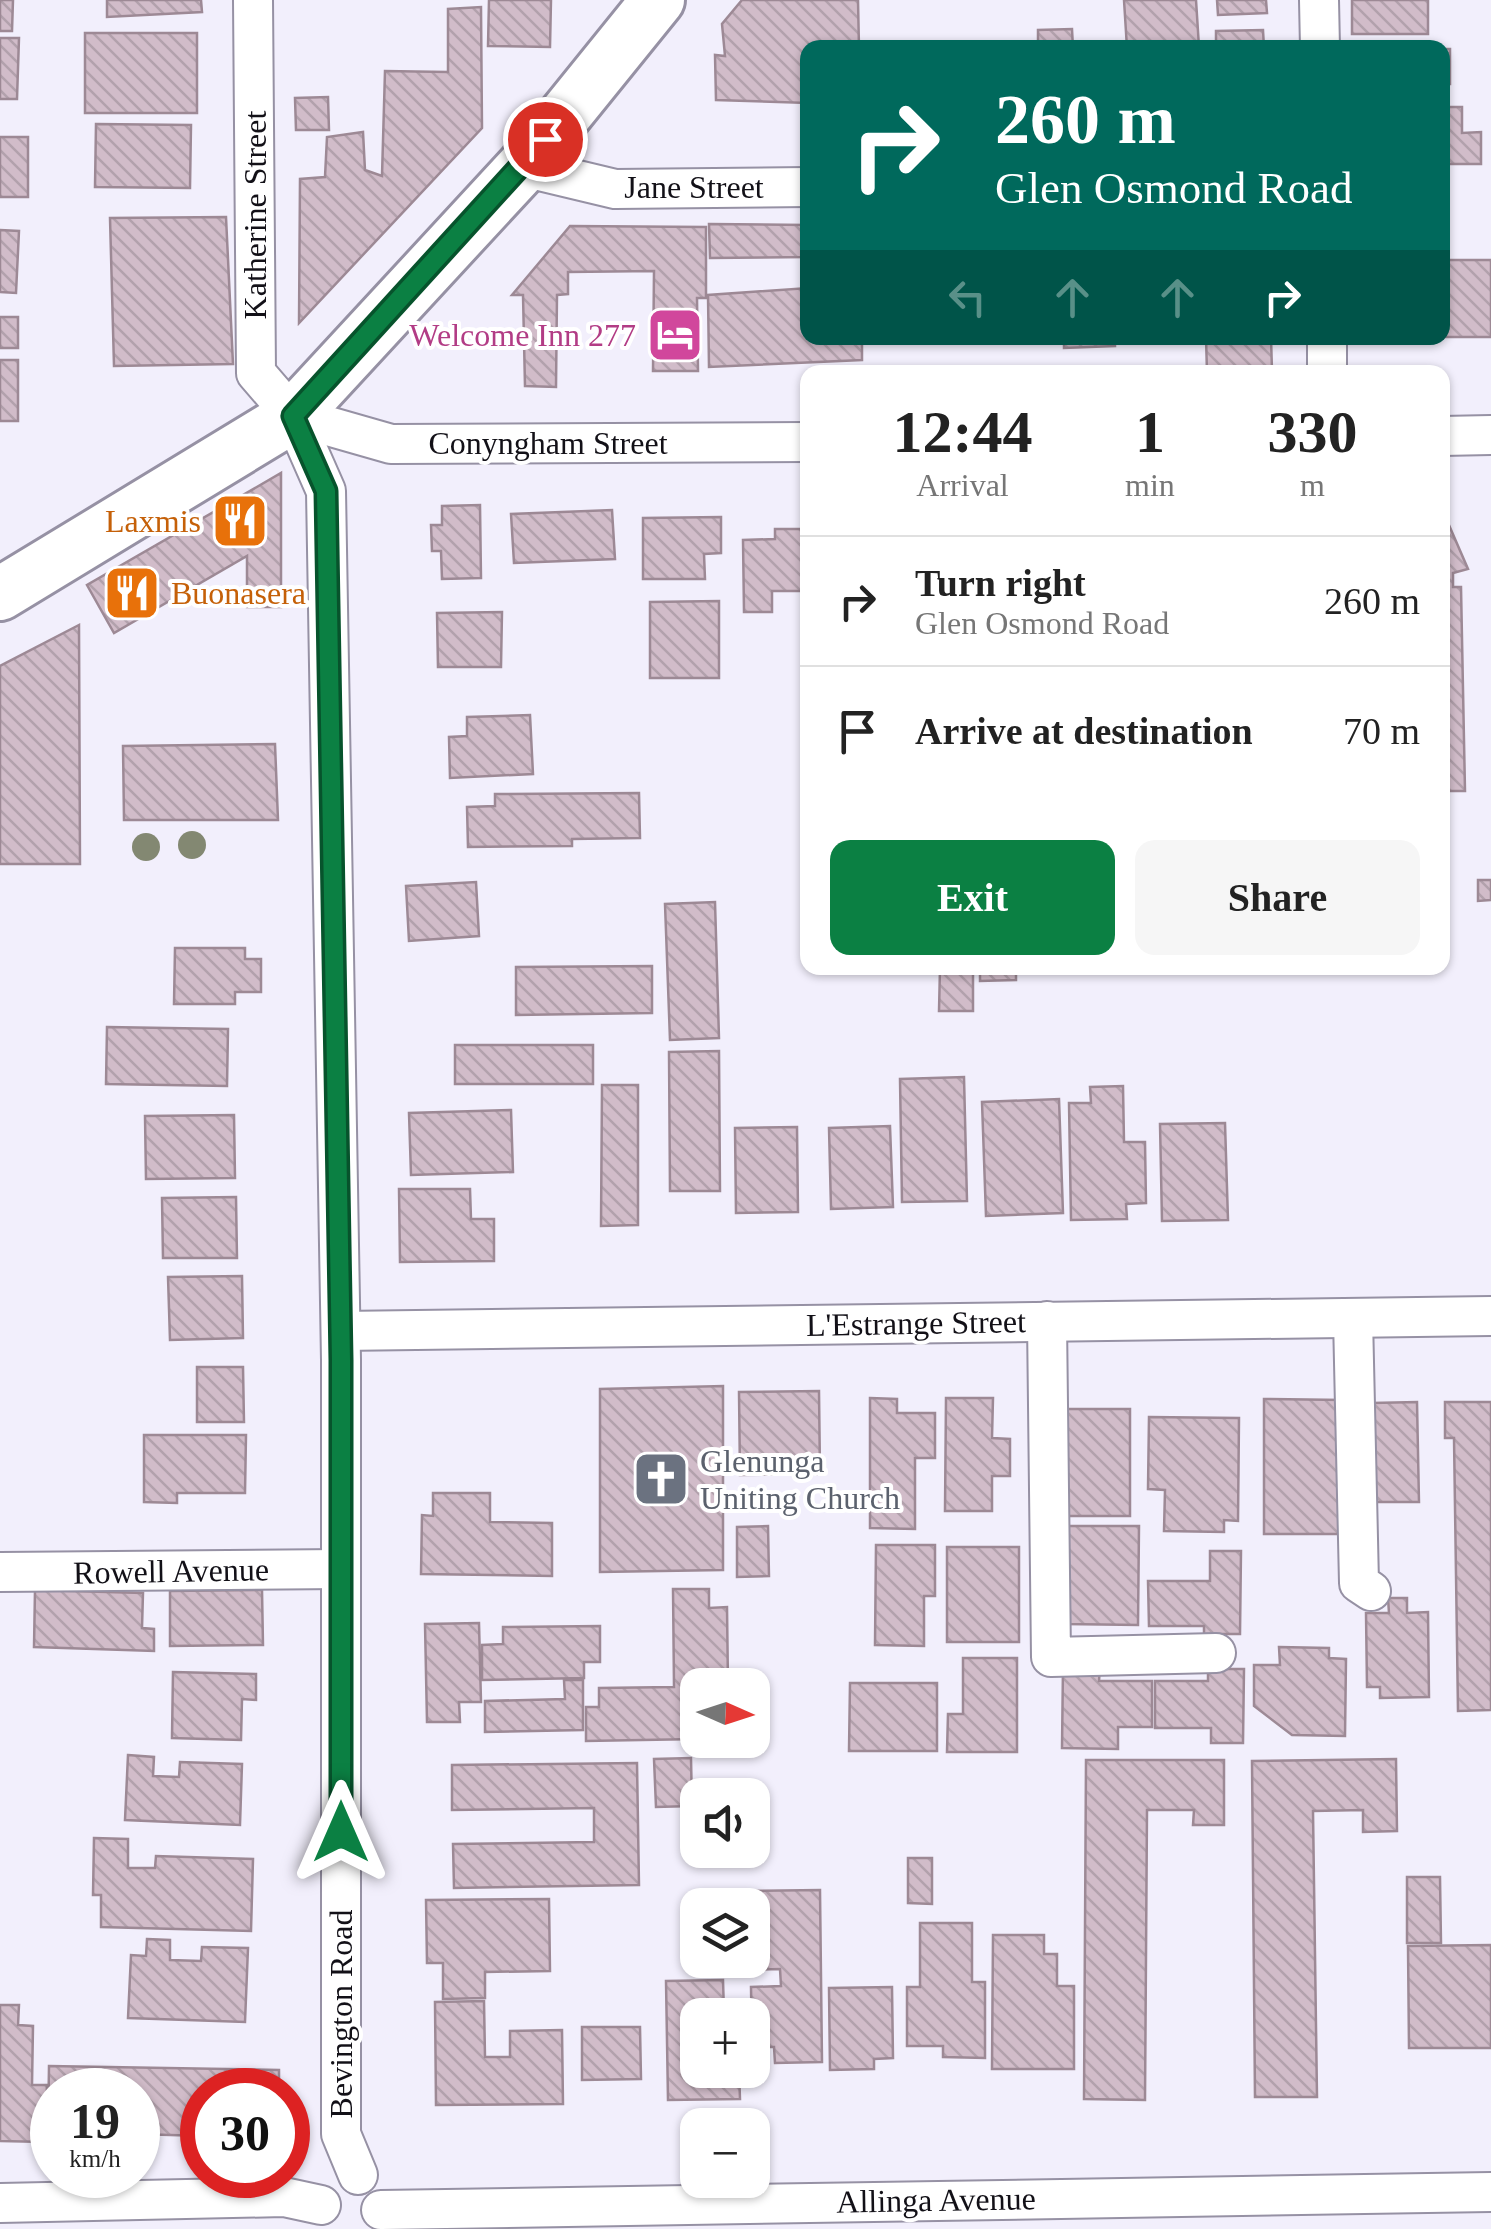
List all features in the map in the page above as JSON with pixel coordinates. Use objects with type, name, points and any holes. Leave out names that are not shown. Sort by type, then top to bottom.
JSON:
[{"type":"highway","points":[[0,594],[293,416],[523,167],[658,0]]},
{"type":"street","name":"Katherine Street","points":[[254,0],[256,374],[293,416]]},
{"type":"street","points":[[1319,0],[1320,40]]},
{"type":"street","name":"Jane Street","points":[[523,167],[615,188],[800,187]]},
{"type":"street","name":"Conyngham Street","points":[[293,416],[391,444],[800,442]]},
{"type":"street","name":"Bevington Road","points":[[293,416],[326,491],[341,1330],[341,2134],[358,2176],[373,2184],[375,2219]]},
{"type":"street","points":[[1450,436],[1491,436]]},
{"type":"street","name":"L'Estrange Street","points":[[341,1330],[1491,1316]]},
{"type":"street","points":[[1353,1318],[1360,1583],[1371,1591]]},
{"type":"street","points":[[1046,1322],[1052,1657],[1216,1653]]},
{"type":"street","name":"Rowell Avenue","points":[[0,1572],[341,1569]]},
{"type":"street","points":[[0,2202],[284,2196],[327,2217],[333,2181],[358,2176]]},
{"type":"street","name":"Allinga Avenue","points":[[375,2219],[857,2215],[1491,2192]]},
{"type":"building","points":[[0,0],[13,0],[12,31],[0,31]]},
{"type":"building","points":[[107,0],[201,0],[202,12],[107,17]]},
{"type":"building","points":[[489,0],[551,0],[550,47],[488,46]]},
{"type":"building","points":[[742,0],[858,0],[859,40],[800,40],[800,103],[716,100],[715,55],[725,56],[722,24]]},
{"type":"building","points":[[1124,0],[1196,0],[1199,40],[1126,40]]},
{"type":"building","points":[[1217,0],[1266,0],[1267,13],[1218,15]]},
{"type":"building","points":[[1352,0],[1428,0],[1428,34],[1352,34]]},
{"type":"building","points":[[481,7],[482,128],[299,323],[300,179],[325,177],[327,137],[363,132],[365,170],[382,176],[385,71],[448,72],[448,9]]},
{"type":"building","points":[[1072,29],[1073,40],[1038,40],[1038,30]]},
{"type":"building","points":[[1263,30],[1264,40],[1216,40],[1216,31]]},
{"type":"building","points":[[85,33],[197,33],[197,113],[85,113]]},
{"type":"building","points":[[0,38],[19,38],[17,99],[0,99]]},
{"type":"building","points":[[328,97],[329,130],[296,130],[295,98]]},
{"type":"building","points":[[1450,107],[1462,107],[1462,133],[1481,132],[1481,164],[1450,164]]},
{"type":"building","points":[[96,124],[191,125],[190,188],[95,187]]},
{"type":"building","points":[[0,137],[28,137],[28,197],[0,197]]},
{"type":"building","points":[[226,217],[233,364],[114,366],[110,218]]},
{"type":"building","points":[[709,224],[800,225],[800,257],[710,258]]},
{"type":"building","name":"Welcome Inn 277","points":[[570,226],[706,227],[706,298],[697,298],[698,371],[653,371],[654,271],[568,272],[568,294],[557,295],[556,387],[525,386],[523,295],[512,295]]},
{"type":"building","points":[[0,230],[19,231],[16,293],[0,292]]},
{"type":"building","points":[[1450,260],[1491,260],[1491,337],[1450,337]]},
{"type":"building","points":[[800,289],[800,345],[862,345],[862,360],[709,367],[708,295]]},
{"type":"building","points":[[0,317],[18,317],[18,348],[0,348]]},
{"type":"building","points":[[1064,345],[1115,345],[1115,346]]},
{"type":"building","points":[[1206,345],[1271,345],[1272,365],[1207,365]]},
{"type":"building","points":[[0,360],[18,360],[18,421],[0,421]]},
{"type":"building","points":[[281,473],[281,607],[247,607],[247,556],[114,633],[87,585]]},
{"type":"building","points":[[480,505],[481,578],[442,579],[441,551],[432,551],[431,525],[442,525],[442,506]]},
{"type":"building","points":[[612,510],[615,559],[514,563],[511,514]]},
{"type":"building","points":[[721,517],[721,553],[704,554],[705,579],[643,579],[643,518]]},
{"type":"building","points":[[1450,527],[1468,569],[1453,573],[1453,587],[1461,587],[1465,791],[1450,791]]},
{"type":"building","points":[[775,529],[800,529],[800,591],[772,591],[772,612],[744,612],[743,540],[775,539]]},
{"type":"building","points":[[719,601],[719,678],[650,678],[650,602]]},
{"type":"building","points":[[502,612],[501,667],[438,667],[437,613]]},
{"type":"building","points":[[79,625],[80,864],[0,864],[0,666]]},
{"type":"building","points":[[530,715],[533,774],[450,778],[449,737],[467,736],[467,717]]},
{"type":"building","points":[[275,744],[278,820],[124,820],[123,746]]},
{"type":"building","points":[[639,793],[640,838],[572,839],[572,846],[468,847],[467,807],[495,806],[495,794]]},
{"type":"building","points":[[1478,880],[1491,880],[1491,900],[1478,901]]},
{"type":"building","points":[[476,882],[479,936],[409,941],[406,886]]},
{"type":"building","points":[[715,902],[719,1038],[670,1040],[665,904]]},
{"type":"building","points":[[175,948],[245,948],[245,959],[261,959],[261,992],[235,992],[235,1004],[174,1004]]},
{"type":"building","points":[[652,966],[652,1013],[516,1015],[516,967]]},
{"type":"building","points":[[940,975],[973,975],[973,1011],[939,1011]]},
{"type":"building","points":[[980,975],[1016,975],[1016,980],[980,981]]},
{"type":"building","points":[[107,1027],[228,1029],[227,1086],[106,1084]]},
{"type":"building","points":[[455,1045],[593,1045],[593,1084],[455,1084]]},
{"type":"building","points":[[719,1051],[720,1191],[670,1191],[669,1052]]},
{"type":"building","points":[[964,1077],[967,1201],[902,1202],[900,1079]]},
{"type":"building","points":[[602,1085],[638,1085],[638,1225],[601,1226]]},
{"type":"building","points":[[1123,1086],[1124,1142],[1145,1142],[1146,1203],[1126,1204],[1127,1219],[1071,1220],[1069,1103],[1091,1103],[1090,1087]]},
{"type":"building","points":[[1059,1099],[1063,1213],[986,1216],[982,1102]]},
{"type":"building","points":[[511,1110],[513,1172],[411,1175],[409,1113]]},
{"type":"building","points":[[234,1115],[235,1178],[146,1179],[145,1116]]},
{"type":"building","points":[[1225,1123],[1228,1220],[1162,1221],[1160,1124]]},
{"type":"building","points":[[890,1126],[893,1207],[831,1209],[829,1128]]},
{"type":"building","points":[[797,1127],[798,1212],[736,1213],[735,1128]]},
{"type":"building","points":[[399,1189],[470,1189],[471,1219],[494,1219],[494,1261],[400,1262]]},
{"type":"building","points":[[236,1197],[237,1258],[163,1258],[162,1198]]},
{"type":"building","points":[[242,1276],[243,1338],[170,1340],[168,1277]]},
{"type":"building","points":[[197,1367],[243,1367],[244,1422],[197,1422]]},
{"type":"building","name":"Glenunga Uniting Church","points":[[723,1386],[723,1570],[600,1572],[600,1389]]},
{"type":"building","points":[[819,1391],[820,1474],[740,1475],[739,1392]]},
{"type":"building","points":[[870,1398],[897,1399],[897,1413],[935,1413],[935,1458],[915,1458],[915,1529],[870,1528]]},
{"type":"building","points":[[946,1398],[993,1398],[992,1438],[1010,1439],[1010,1476],[992,1476],[992,1511],[945,1511]]},
{"type":"building","points":[[1264,1399],[1343,1400],[1343,1534],[1264,1534]]},
{"type":"building","points":[[1417,1402],[1419,1502],[1374,1502],[1372,1403]]},
{"type":"building","points":[[1445,1402],[1491,1402],[1491,1710],[1458,1711],[1454,1438],[1445,1438]]},
{"type":"building","points":[[1065,1409],[1130,1409],[1130,1516],[1064,1516]]},
{"type":"building","points":[[1149,1417],[1239,1418],[1238,1521],[1224,1520],[1224,1532],[1164,1531],[1165,1490],[1148,1489]]},
{"type":"building","points":[[144,1435],[246,1435],[245,1493],[177,1493],[177,1503],[144,1502]]},
{"type":"building","points":[[433,1493],[490,1493],[490,1522],[552,1523],[552,1576],[421,1574],[422,1515],[433,1516]]},
{"type":"building","points":[[768,1526],[769,1576],[737,1577],[737,1527]]},
{"type":"building","points":[[1066,1526],[1139,1526],[1138,1625],[1065,1624]]},
{"type":"building","points":[[876,1545],[935,1545],[935,1596],[924,1596],[924,1646],[875,1645]]},
{"type":"building","points":[[947,1547],[1019,1547],[1019,1642],[947,1642]]},
{"type":"building","points":[[1210,1551],[1241,1551],[1240,1634],[1204,1634],[1204,1626],[1149,1626],[1148,1581],[1210,1581]]},
{"type":"building","points":[[673,1589],[709,1589],[709,1608],[727,1607],[728,1668],[680,1668],[680,1739],[586,1741],[586,1707],[599,1707],[599,1688],[674,1687]]},
{"type":"building","points":[[35,1590],[143,1593],[142,1628],[154,1629],[154,1651],[34,1647]]},
{"type":"building","points":[[262,1590],[263,1645],[170,1646],[170,1591]]},
{"type":"building","points":[[1388,1598],[1407,1598],[1407,1613],[1428,1612],[1429,1697],[1380,1698],[1380,1687],[1367,1687],[1366,1613],[1389,1613]]},
{"type":"building","points":[[479,1623],[481,1702],[459,1702],[460,1722],[427,1722],[425,1624]]},
{"type":"building","points":[[600,1626],[600,1662],[584,1662],[584,1678],[482,1680],[482,1645],[503,1644],[503,1627]]},
{"type":"building","points":[[1279,1647],[1329,1648],[1329,1658],[1346,1659],[1345,1736],[1292,1735],[1254,1706],[1254,1665],[1280,1665]]},
{"type":"building","points":[[963,1658],[1017,1658],[1017,1752],[947,1752],[948,1714],[963,1714]]},
{"type":"building","points":[[1063,1667],[1100,1667],[1099,1681],[1152,1681],[1152,1727],[1118,1727],[1118,1749],[1062,1748]]},
{"type":"building","points":[[1208,1669],[1244,1669],[1243,1743],[1211,1743],[1211,1728],[1155,1728],[1155,1681],[1208,1681]]},
{"type":"building","points":[[173,1672],[256,1674],[256,1700],[242,1699],[241,1740],[172,1738]]},
{"type":"building","points":[[564,1680],[583,1680],[583,1730],[485,1732],[485,1701],[565,1699]]},
{"type":"building","points":[[850,1683],[937,1683],[937,1751],[849,1751]]},
{"type":"building","points":[[128,1755],[154,1757],[153,1776],[179,1777],[180,1762],[242,1764],[240,1825],[125,1820]]},
{"type":"building","points":[[691,1758],[691,1778],[680,1778],[680,1806],[656,1807],[654,1759]]},
{"type":"building","points":[[1396,1759],[1397,1831],[1363,1832],[1363,1810],[1313,1811],[1317,2097],[1255,2097],[1252,1761]]},
{"type":"building","points":[[1086,1760],[1224,1760],[1224,1825],[1193,1825],[1194,1810],[1147,1810],[1145,2100],[1084,2099]]},
{"type":"building","points":[[637,1763],[639,1885],[454,1888],[453,1844],[594,1842],[594,1808],[452,1810],[452,1765]]},
{"type":"building","points":[[94,1838],[128,1839],[128,1868],[155,1868],[156,1856],[253,1859],[251,1931],[101,1927],[101,1895],[93,1895]]},
{"type":"building","points":[[908,1858],[932,1858],[932,1904],[908,1903]]},
{"type":"building","points":[[1407,1877],[1440,1877],[1441,1943],[1407,1943]]},
{"type":"building","points":[[820,1890],[822,2062],[775,2063],[774,2047],[770,2047],[770,1998],[751,1998],[751,1987],[781,1986],[780,1969],[770,1969],[770,1891]]},
{"type":"building","points":[[549,1899],[550,1971],[485,1972],[485,1998],[443,1999],[443,1963],[427,1963],[426,1900]]},
{"type":"building","points":[[920,1923],[972,1923],[972,1982],[985,1982],[985,2058],[943,2057],[943,2046],[907,2046],[907,1987],[920,1987]]},
{"type":"building","points":[[993,1935],[1044,1935],[1044,1954],[1057,1954],[1057,1986],[1074,1986],[1074,2069],[992,2069]]},
{"type":"building","points":[[147,1939],[170,1940],[170,1960],[201,1961],[202,1947],[248,1948],[245,2022],[128,2018],[131,1955],[146,1956]]},
{"type":"building","points":[[1491,1945],[1491,2048],[1409,2048],[1408,1946]]},
{"type":"building","points":[[723,1980],[724,1998],[680,1998],[680,2088],[740,2088],[740,2099],[668,2100],[666,1981]]},
{"type":"building","points":[[892,1987],[893,2058],[874,2059],[874,2069],[830,2070],[829,1988]]},
{"type":"building","points":[[484,2001],[485,2057],[510,2057],[510,2031],[562,2030],[563,2104],[436,2105],[435,2002]]},
{"type":"building","points":[[0,2005],[19,2005],[18,2025],[33,2026],[30,2142],[0,2141]]},
{"type":"building","points":[[582,2027],[640,2027],[641,2079],[582,2080]]},
{"type":"building","points":[[49,2066],[180,2068],[180,2135],[160,2135],[160,2068]]},
{"type":"place","name":"Welcome Inn 277","points":[[675,335]]},
{"type":"place","name":"Laxmis","points":[[240,521]]},
{"type":"place","name":"Buonasera","points":[[132,593]]},
{"type":"place","name":"Glenunga Uniting Church","points":[[661,1479]]},
{"type":"route","points":[[341,1832],[341,1360],[326,491],[293,416],[545,139]]}]
